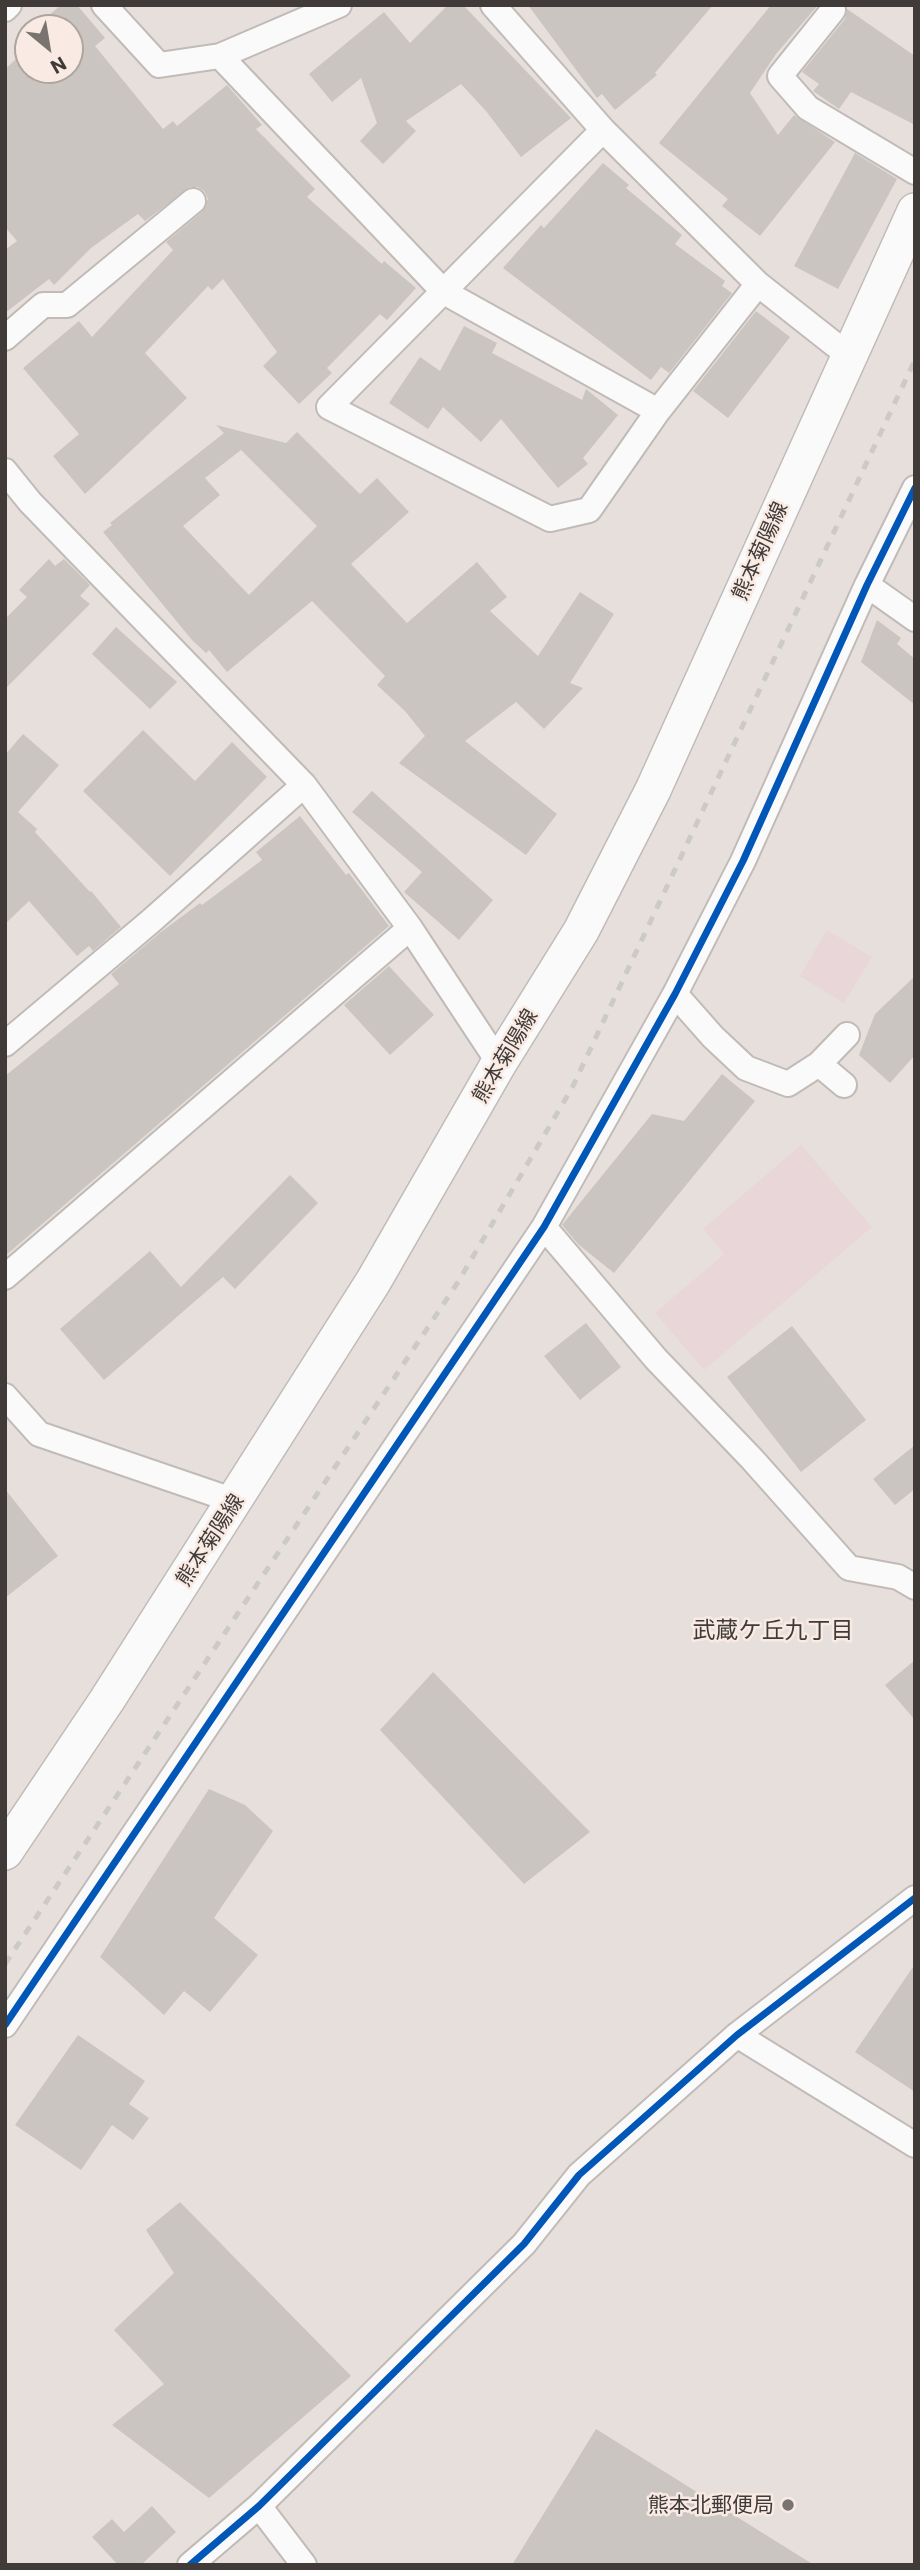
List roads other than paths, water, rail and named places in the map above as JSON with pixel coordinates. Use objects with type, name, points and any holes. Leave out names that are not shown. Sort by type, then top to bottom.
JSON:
[{"type":"main road","name":"熊本菊陽線","points":[[5,1852],[235,1502],[373,1282],[499,1063],[581,931],[653,790],[915,211]]},
{"type":"street","points":[[104,5],[159,65],[220,56],[340,5]]},
{"type":"street","points":[[493,5],[603,130],[758,284],[848,355]]},
{"type":"street","points":[[833,10],[780,76],[808,108],[915,172]]},
{"type":"street","points":[[220,56],[444,292],[658,411]]},
{"type":"street","points":[[603,130],[330,407],[551,519],[589,509],[658,411],[758,284]]},
{"type":"street","points":[[5,338],[43,305],[67,305],[193,201]]},
{"type":"street","points":[[5,471],[30,502],[304,785],[410,928],[499,1063]]},
{"type":"street","points":[[5,2025],[544,1227],[675,994],[743,862],[867,585],[915,488]]},
{"type":"street","points":[[867,585],[915,619]]},
{"type":"street","points":[[5,1044],[304,785]]},
{"type":"street","points":[[5,1277],[410,928]]},
{"type":"street","points":[[675,994],[713,1037],[746,1068],[788,1083],[819,1064],[847,1035]]},
{"type":"street","points":[[819,1064],[844,1085]]},
{"type":"street","points":[[544,1227],[656,1359],[752,1459],[849,1568],[898,1577],[915,1587]]},
{"type":"street","points":[[5,1396],[39,1434],[235,1502]]},
{"type":"street","points":[[190,2565],[259,2506],[524,2244],[579,2175],[737,2035],[915,1898]]},
{"type":"street","points":[[737,2035],[915,2145]]},
{"type":"street","points":[[259,2506],[304,2565]]},
{"type":"railway","points":[[5,1964],[458,1282],[572,1088],[915,360]]},
{"type":"place","name":"熊本北郵便局","points":[[788,2505]]},
{"type":"district","name":"武蔵ケ丘九丁目","points":[[773,1630]]}]
